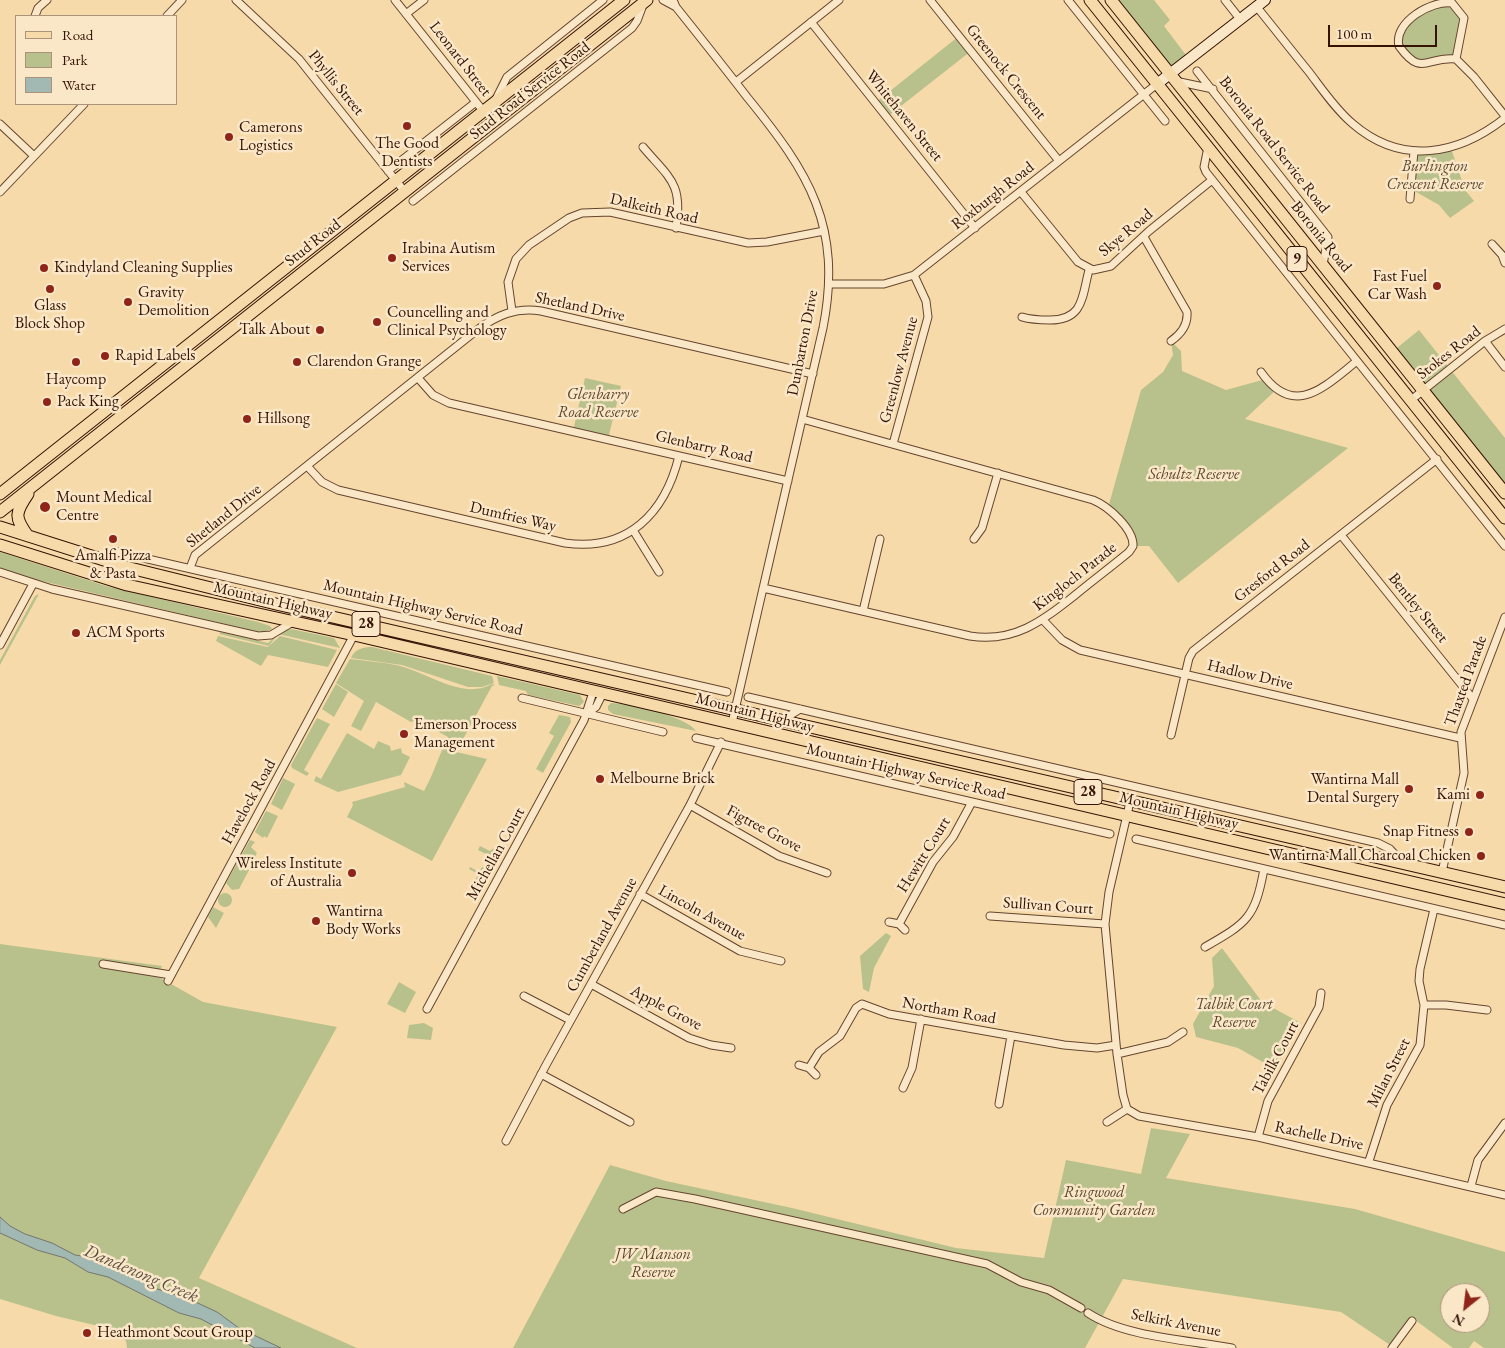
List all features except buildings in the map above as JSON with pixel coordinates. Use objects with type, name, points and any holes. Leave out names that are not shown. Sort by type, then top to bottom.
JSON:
[{"type":"main road","name":"Stud Road","points":[[0,494],[624,0]]},
{"type":"main road","name":"Boronia Road","points":[[1090,0],[1505,518]]},
{"type":"main road","name":"Boronia Road","points":[[1111,0],[1505,493]]},
{"type":"main road","name":"Stud Road","points":[[0,512],[360,226],[409,194],[645,1]]},
{"type":"main road","points":[[352,216],[360,226]]},
{"type":"main road","points":[[320,240],[329,251]]},
{"type":"main road","points":[[150,375],[168,371],[194,357]]},
{"type":"main road","points":[[53,452],[62,456],[76,452]]},
{"type":"main road","points":[[28,536],[19,523],[18,512],[37,483]]},
{"type":"main road","name":"Mountain Highway","points":[[0,527],[88,555],[170,578],[1130,802],[1505,886]]},
{"type":"main road","name":"Mountain Highway","points":[[0,545],[127,585],[354,635],[598,694],[732,723],[1505,904]]},
{"type":"main road","points":[[88,555],[94,568],[127,585]]},
{"type":"main road","points":[[354,635],[357,622]]},
{"type":"main road","points":[[598,694],[601,679]]},
{"type":"main road","points":[[822,730],[833,740],[834,748]]},
{"type":"main road","points":[[1308,857],[1310,842]]},
{"type":"main road","points":[[1328,862],[1332,847]]},
{"type":"street","points":[[35,15],[38,8],[47,0]]},
{"type":"street","points":[[168,15],[182,0]]},
{"type":"street","name":"Phyllis Street","points":[[236,0],[299,58],[396,182],[409,194]]},
{"type":"street","name":"Leonard Street","points":[[395,0],[484,112]]},
{"type":"street","points":[[406,14],[424,0]]},
{"type":"street","name":"Stud Road Service Road","points":[[494,104],[507,77],[602,0]]},
{"type":"street","name":"Dunbarton Drive","points":[[663,0],[675,4],[780,138],[800,168],[815,199],[824,231],[829,284],[825,316],[732,723]]},
{"type":"street","points":[[736,82],[839,0]]},
{"type":"street","name":"Greenock Crescent","points":[[930,0],[1059,161]]},
{"type":"street","points":[[1068,0],[1165,122]]},
{"type":"street","points":[[1225,0],[1240,18]]},
{"type":"street","name":"Stud Road Service Road","points":[[409,194],[423,193],[632,28],[645,1]]},
{"type":"street","points":[[1157,84],[1173,78],[1240,18],[1261,3],[1353,125],[1380,141],[1414,151],[1436,151],[1460,145],[1484,133],[1505,117],[1480,84],[1456,59],[1442,58],[1424,64],[1415,63],[1400,46],[1401,29],[1415,14],[1444,2],[1452,3],[1464,18],[1456,59]]},
{"type":"street","name":"Whitehaven Street","points":[[811,22],[975,228]]},
{"type":"street","name":"Boronia Road Service Road","points":[[1197,71],[1328,237],[1323,266]]},
{"type":"street","points":[[1173,78],[1213,89]]},
{"type":"street","name":"Roxburgh Road","points":[[829,284],[884,284],[914,275],[1157,84]]},
{"type":"street","name":"Stud Road Service Road","points":[[388,171],[476,102]]},
{"type":"street","points":[[0,192],[83,105]]},
{"type":"street","points":[[0,124],[34,156]]},
{"type":"street","points":[[643,146],[670,179],[677,191],[680,207],[676,228]]},
{"type":"street","points":[[1208,147],[1204,168],[1212,180],[1505,546]]},
{"type":"street","points":[[1410,199],[1414,151]]},
{"type":"street","name":"Skye Road","points":[[1021,192],[1073,258],[1088,270],[1102,270],[1111,266],[1212,180]]},
{"type":"street","points":[[409,194],[423,193]]},
{"type":"street","name":"Dalkeith Road","points":[[512,311],[508,282],[516,259],[529,245],[569,218],[582,213],[602,211],[748,243],[767,242],[824,231]]},
{"type":"street","points":[[1144,237],[1187,312],[1187,320],[1181,332],[1171,341]]},
{"type":"street","points":[[1492,244],[1502,255],[1505,263]]},
{"type":"street","points":[[1022,317],[1035,320],[1068,317],[1080,304],[1088,270]]},
{"type":"street","name":"Greenlow Avenue","points":[[893,444],[928,317],[926,301],[914,275]]},
{"type":"street","name":"Shetland Drive","points":[[190,568],[195,555],[488,322],[512,311],[541,311],[812,374]]},
{"type":"street","name":"Stokes Road","points":[[1411,400],[1485,341],[1505,329]]},
{"type":"street","points":[[1485,341],[1505,367]]},
{"type":"street","points":[[1261,372],[1280,392],[1291,396],[1302,396],[1318,390],[1357,361]]},
{"type":"street","name":"Glenbarry Road","points":[[418,378],[430,392],[444,402],[788,481]]},
{"type":"street","name":"Kingloch Parade","points":[[763,588],[983,638],[1012,635],[1043,620],[1131,551],[1133,546],[1132,538],[1113,513],[1102,504],[802,419]]},
{"type":"street","name":"Dumfries Way","points":[[307,466],[322,482],[338,490],[566,542],[597,543],[633,530],[652,514],[666,495],[680,456]]},
{"type":"street","name":"Gresford Road","points":[[1171,734],[1189,658],[1193,651],[1436,459]]},
{"type":"street","points":[[974,539],[982,528],[998,473]]},
{"type":"street","points":[[633,530],[659,572]]},
{"type":"street","name":"Bentley Street","points":[[1341,535],[1473,699]]},
{"type":"street","points":[[863,611],[880,539]]},
{"type":"street","name":"Mountain Highway Service Road","points":[[113,550],[727,692]]},
{"type":"street","points":[[0,572],[33,584],[258,636],[271,635],[293,622]]},
{"type":"street","points":[[0,645],[33,584]]},
{"type":"street","name":"Thaxted Parade","points":[[1442,872],[1464,777],[1460,738],[1505,617]]},
{"type":"street","name":"Hadlow Drive","points":[[1043,620],[1062,640],[1080,650],[1460,738]]},
{"type":"street","name":"Havelock Road","points":[[103,964],[170,978],[354,635]]},
{"type":"street","name":"Michellan Court","points":[[427,1009],[588,713],[596,707],[598,694]]},
{"type":"street","points":[[748,697],[800,709]]},
{"type":"street","points":[[522,698],[663,732]]},
{"type":"street","points":[[781,721],[800,709]]},
{"type":"street","name":"Mountain Highway","points":[[800,709],[1378,843],[1390,849],[1404,864]]},
{"type":"street","name":"Mountain Highway Service Road","points":[[696,738],[721,742],[1110,834]]},
{"type":"street","name":"Cumberland Avenue","points":[[506,1141],[570,1020],[690,805],[721,742]]},
{"type":"street","name":"Hewitt Court","points":[[899,924],[933,862],[953,837],[972,802]]},
{"type":"street","points":[[1107,1122],[1127,1109],[1116,1045],[1105,924],[1109,892],[1130,802]]},
{"type":"street","name":"Figtree Grove","points":[[690,805],[779,856],[827,873]]},
{"type":"street","points":[[1136,839],[1505,925]]},
{"type":"street","points":[[1205,947],[1239,927],[1250,915],[1257,901],[1264,870]]},
{"type":"street","name":"Lincoln Avenue","points":[[640,894],[740,950],[781,961]]},
{"type":"street","name":"Milan Street","points":[[1368,1161],[1386,1105],[1420,1045],[1424,1023],[1424,1005],[1419,980],[1420,969],[1434,909]]},
{"type":"street","name":"Sullivan Court","points":[[990,916],[1105,924]]},
{"type":"street","points":[[889,922],[899,924],[905,930]]},
{"type":"street","name":"Apple Grove","points":[[591,984],[689,1038],[711,1045],[731,1048]]},
{"type":"street","name":"Tabilk Court","points":[[1258,1137],[1268,1101],[1319,1007],[1321,993]]},
{"type":"street","points":[[524,996],[570,1020]]},
{"type":"street","name":"Northam Road","points":[[809,1068],[819,1052],[840,1036],[856,1008],[862,1004],[883,1012],[1011,1036],[1081,1047],[1116,1045]]},
{"type":"street","points":[[1424,1005],[1446,1005],[1487,1010]]},
{"type":"street","points":[[903,1088],[912,1068],[920,1019]]},
{"type":"street","points":[[1118,1054],[1168,1042],[1183,1032]]},
{"type":"street","points":[[999,1104],[1011,1036]]},
{"type":"street","points":[[799,1065],[809,1068],[816,1075]]},
{"type":"street","points":[[541,1074],[630,1122]]},
{"type":"street","name":"Rachelle Drive","points":[[1127,1109],[1139,1116],[1258,1137],[1368,1161],[1505,1195]]},
{"type":"street","points":[[1471,1186],[1478,1160],[1505,1123]]},
{"type":"street","points":[[622,1209],[656,1192],[696,1199],[987,1264],[1016,1280],[1049,1290],[1080,1308]]},
{"type":"street","name":"Selkirk Avenue","points":[[1089,1312],[1115,1325],[1139,1332],[1232,1348]]},
{"type":"street","points":[[1392,1348],[1412,1321]]},
{"type":"green space","points":[[1111,0],[1154,0],[1170,20],[1164,26],[1189,59],[1170,75]]},
{"type":"green space","points":[[1444,2],[1462,12],[1456,59],[1420,64],[1399,46],[1404,25]]},
{"type":"green space","points":[[959,36],[971,51],[887,117],[875,103]]},
{"type":"green space","name":"Burlington Crescent Reserve","points":[[1451,148],[1465,190],[1474,201],[1450,218],[1439,205],[1411,189],[1414,151]]},
{"type":"green space","points":[[1419,330],[1505,438],[1505,493],[1392,352]]},
{"type":"green space","name":"Schultz Reserve","points":[[1171,341],[1181,351],[1182,371],[1226,390],[1266,379],[1277,389],[1245,419],[1348,448],[1178,583],[1149,546],[1133,546],[1133,543],[1108,508],[1141,390],[1163,372],[1173,355]]},
{"type":"green space","name":"Glenbarry Road Reserve","points":[[585,378],[621,386],[608,439],[573,431]]},
{"type":"green space","points":[[0,552],[106,586],[258,622],[270,626],[272,629],[263,632],[255,631],[33,579],[0,568]]},
{"type":"green space","points":[[39,594],[0,665],[0,660],[35,596]]},
{"type":"green space","points":[[291,629],[334,638],[340,648],[278,634]]},
{"type":"green space","points":[[221,632],[268,643],[277,635],[269,646],[219,634]]},
{"type":"green space","points":[[218,636],[268,647],[280,636],[337,650],[328,667],[268,655],[261,666],[216,641]]},
{"type":"green space","points":[[372,647],[492,676],[494,683],[482,687],[468,687],[402,665],[351,658],[357,651]]},
{"type":"green space","points":[[350,659],[408,668],[456,687],[469,689],[495,685],[492,686],[456,752],[487,759],[432,861],[347,817],[353,805],[352,802],[405,787],[404,782],[424,791],[448,737],[418,720],[411,722],[376,702],[361,731],[351,726],[364,701],[336,683]]},
{"type":"green space","points":[[497,676],[580,695],[584,702],[579,706],[528,695],[526,691],[499,685]]},
{"type":"green space","points":[[336,684],[348,692],[334,717],[322,709]]},
{"type":"green space","points":[[611,703],[630,705],[670,716],[691,726],[696,731],[613,714],[608,710],[608,706]]},
{"type":"green space","points":[[559,715],[570,717],[571,722],[543,773],[536,769],[554,736],[549,733]]},
{"type":"green space","points":[[317,718],[330,724],[304,770],[309,773],[307,776],[292,768],[291,765]]},
{"type":"green space","points":[[347,733],[374,749],[378,741],[390,746],[391,751],[401,748],[402,753],[410,757],[401,775],[338,792],[314,781],[316,776],[321,779]]},
{"type":"green space","points":[[283,778],[295,784],[282,810],[271,804]]},
{"type":"green space","points":[[266,811],[278,816],[267,838],[264,836],[263,838],[255,832]]},
{"type":"green space","points":[[250,840],[255,842],[251,847],[257,853],[252,862],[246,863],[246,868],[249,870],[239,889],[232,890],[226,883]]},
{"type":"green space","points":[[480,846],[490,851],[495,847],[501,850],[493,866],[485,862],[488,855],[478,850]]},
{"type":"green space","points":[[470,867],[479,872],[482,867],[490,871],[482,885],[475,881],[478,874],[469,869]]},
{"type":"green space","points":[[222,893],[228,893],[232,900],[228,907],[222,907],[218,903],[218,897]]},
{"type":"green space","points":[[213,907],[224,913],[216,928],[208,917]]},
{"type":"green space","points":[[886,933],[891,936],[874,968],[869,992],[863,989],[860,956]]},
{"type":"green space","points":[[0,944],[162,966],[157,976],[203,1002],[337,1027],[199,1278],[357,1348],[127,1348],[126,1341],[111,1329],[56,1316],[0,1299]]},
{"type":"green space","name":"Talbik Court Reserve","points":[[1222,948],[1262,1002],[1301,1023],[1275,1069],[1238,1048],[1196,1037],[1193,1024],[1214,986],[1212,958]]},
{"type":"green space","points":[[399,982],[416,992],[405,1013],[387,1004]]},
{"type":"green space","points":[[424,1023],[433,1028],[431,1040],[407,1038],[409,1025]]},
{"type":"green space","name":"JW Manson Reserve","points":[[1151,1128],[1190,1134],[1166,1178],[1355,1209],[1505,1252],[1505,1348],[1484,1348],[1474,1341],[1469,1348],[1453,1348],[1411,1317],[1390,1345],[1341,1312],[1123,1279],[1085,1348],[513,1348],[610,1165],[666,1181],[792,1208],[956,1248],[1044,1258],[1066,1160],[1141,1174]]},
{"type":"water","points":[[0,1217],[10,1226],[25,1234],[52,1243],[75,1255],[95,1258],[117,1266],[154,1288],[189,1299],[217,1312],[239,1328],[281,1348],[255,1348],[201,1319],[179,1313],[108,1277],[88,1272],[65,1258],[37,1250],[0,1233]]},
{"type":"place","name":"The Good Dentists","points":[[407,126]]},
{"type":"place","name":"Camerons Logistics","points":[[229,137]]},
{"type":"place","name":"Irabina Autism Services","points":[[392,258]]},
{"type":"place","name":"Kindyland Cleaning Supplies","points":[[44,268]]},
{"type":"place","name":"Fast Fuel Car Wash","points":[[1437,286]]},
{"type":"place","name":"Glass Block Shop","points":[[50,289]]},
{"type":"place","name":"Gravity Demolition","points":[[128,302]]},
{"type":"place","name":"Councelling and Clinical Psychology","points":[[377,322]]},
{"type":"place","name":"Talk About","points":[[320,330]]},
{"type":"place","name":"Rapid Labels","points":[[105,356]]},
{"type":"place","name":"Haycomp","points":[[76,362]]},
{"type":"place","name":"Clarendon Grange","points":[[297,362]]},
{"type":"place","name":"Pack King","points":[[47,402]]},
{"type":"place","name":"Hillsong","points":[[247,419]]},
{"type":"place","name":"Mount Medical Centre","points":[[45,507]]},
{"type":"place","name":"Amalfi Pizza & Pasta","points":[[113,539]]},
{"type":"place","name":"ACM Sports","points":[[76,633]]},
{"type":"place","name":"Emerson Process Management","points":[[404,734]]},
{"type":"place","name":"Melbourne Brick","points":[[600,779]]},
{"type":"place","name":"Wantirna Mall Dental Surgery","points":[[1409,789]]},
{"type":"place","name":"Kami","points":[[1480,795]]},
{"type":"place","name":"Snap Fitness","points":[[1469,832]]},
{"type":"place","name":"Wantirna Mall Charcoal Chicken","points":[[1481,856]]},
{"type":"place","name":"Wireless Institute of Australia","points":[[352,873]]},
{"type":"place","name":"Wantirna Body Works","points":[[316,921]]},
{"type":"place","name":"Heathmont Scout Group","points":[[87,1333]]},
{"type":"park label","name":"Ringwood Community Garden","points":[[1094,1202]]},
{"type":"water label","name":"Dandenong Creek","points":[[141,1274]]}]
